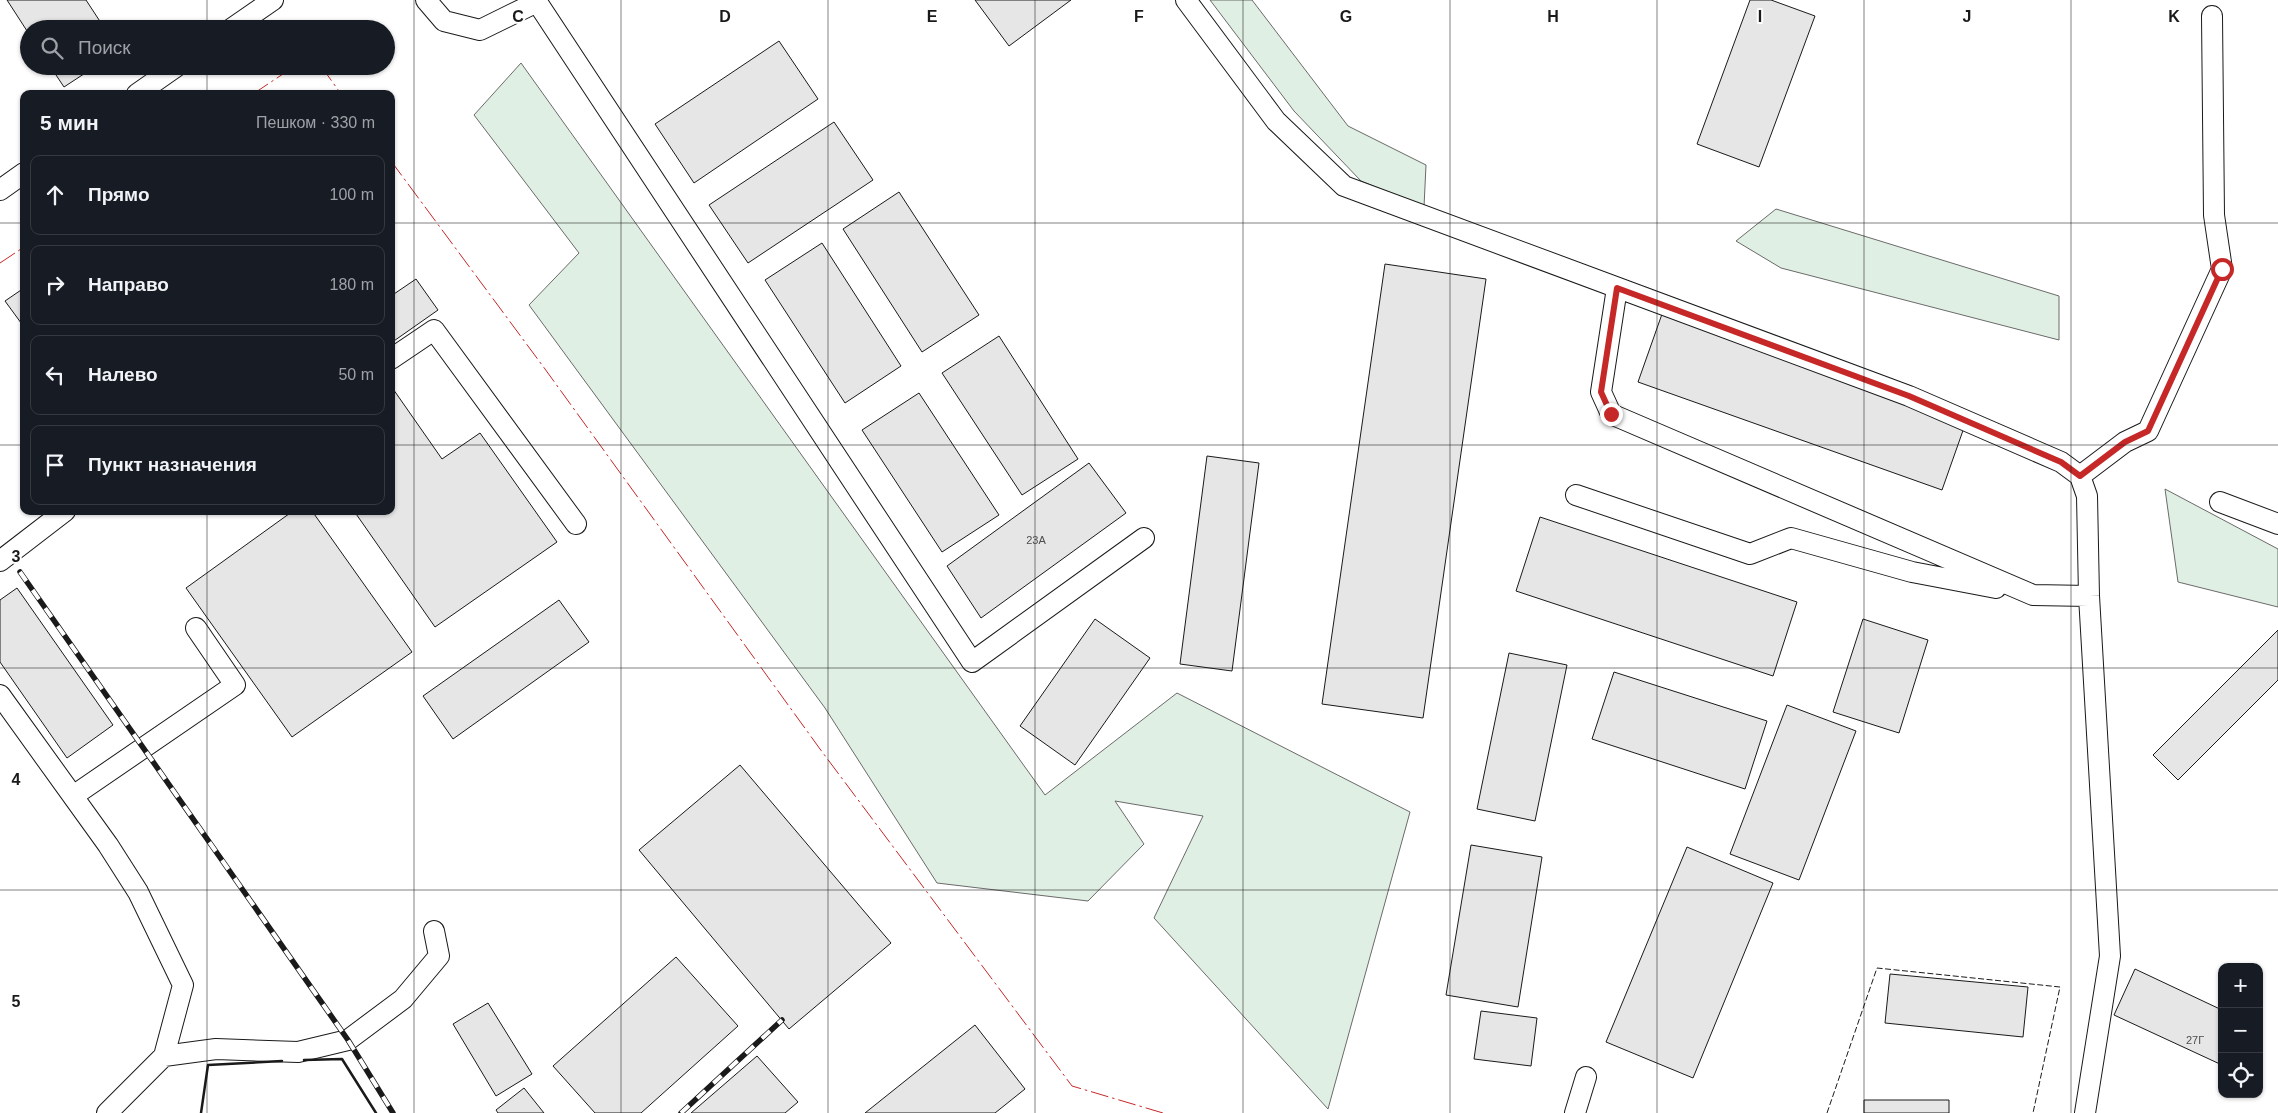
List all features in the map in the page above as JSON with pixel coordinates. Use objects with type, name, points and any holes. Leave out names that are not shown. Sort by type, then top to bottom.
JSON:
[{"type":"street","points":[[244,20],[273,0]]},
{"type":"street","points":[[426,0],[444,22],[480,30],[537,2],[972,662],[1144,538]]},
{"type":"street","points":[[1186,0],[1276,121],[1344,186],[1909,396],[2061,462],[2080,476],[2087,496],[2089,596],[2110,956],[2085,1113]]},
{"type":"street","points":[[2080,476],[2125,442],[2148,431],[2222,269],[2214,215],[2212,16]]},
{"type":"street","points":[[143,90],[164,75]]},
{"type":"street","points":[[0,190],[20,176]]},
{"type":"street","points":[[1617,288],[1601,392],[1611,414],[2033,595]]},
{"type":"street","points":[[395,356],[434,330],[576,524]]},
{"type":"street","points":[[1576,495],[1750,554],[1791,538],[1912,572],[2033,595],[2089,596]]},
{"type":"street","points":[[2220,502],[2278,524]]},
{"type":"street","points":[[0,562],[61,515]]},
{"type":"street","points":[[73,796],[236,685],[196,628]]},
{"type":"street","points":[[0,695],[73,796],[138,892],[183,985],[164,1056],[107,1113]]},
{"type":"street","points":[[164,1056],[216,1049],[298,1052],[348,1040],[403,999],[439,956],[434,931]]},
{"type":"street","points":[[1575,1113],[1586,1077]]},
{"type":"green space","points":[[1210,0],[1252,0],[1348,126],[1426,165],[1424,207],[1361,181],[1294,111]]},
{"type":"green space","points":[[521,63],[1045,795],[1177,693],[1410,812],[1328,1109],[1154,918],[1203,816],[1115,801],[1144,844],[1088,901],[937,883],[825,708],[529,305],[579,253],[474,115]]},
{"type":"green space","points":[[1776,209],[2059,296],[2059,340],[1781,268],[1736,241]]},
{"type":"green space","points":[[2165,489],[2278,549],[2278,607],[2178,582]]},
{"type":"building","points":[[7,0],[86,0],[99,20],[20,20]]},
{"type":"building","points":[[975,0],[1071,0],[1009,46]]},
{"type":"building","points":[[1750,0],[1771,0],[1815,16],[1759,167],[1697,144]]},
{"type":"building","points":[[779,41],[818,99],[694,183],[655,124]]},
{"type":"building","points":[[56,75],[82,75],[64,87]]},
{"type":"building","points":[[834,122],[873,180],[748,263],[709,205]]},
{"type":"building","points":[[899,192],[979,315],[922,352],[843,229]]},
{"type":"building","points":[[822,243],[901,366],[845,403],[765,280]]},
{"type":"building","points":[[1385,264],[1486,279],[1423,718],[1322,704]]},
{"type":"building","points":[[416,279],[438,310],[395,340],[395,293]]},
{"type":"building","points":[[20,291],[20,322],[5,301]]},
{"type":"building","points":[[1662,314],[1966,422],[1942,490],[1638,382]]},
{"type":"building","points":[[999,336],[1078,459],[1022,495],[942,373]]},
{"type":"building","points":[[395,392],[442,459],[480,433],[557,542],[435,627],[357,515],[395,515]]},
{"type":"building","points":[[919,393],[999,515],[942,552],[862,430]]},
{"type":"building","points":[[1207,456],[1259,463],[1232,671],[1180,664]]},
{"type":"building","points":[[1089,463],[1126,513],[981,618],[947,566]]},
{"type":"building","points":[[287,515],[315,515],[412,652],[292,737],[186,588]]},
{"type":"building","points":[[1540,517],[1797,602],[1773,676],[1516,591]]},
{"type":"building","points":[[17,588],[113,725],[67,758],[0,662],[0,600]]},
{"type":"building","points":[[559,600],[589,642],[453,739],[423,696]]},
{"type":"building","points":[[1095,619],[1150,658],[1075,765],[1020,726]]},
{"type":"building","points":[[1863,619],[1928,640],[1899,733],[1833,712]]},
{"type":"building","points":[[2278,630],[2278,680],[2178,780],[2153,755]]},
{"type":"building","points":[[1509,653],[1567,665],[1535,821],[1477,809]]},
{"type":"building","points":[[1614,672],[1767,721],[1745,789],[1592,739]]},
{"type":"building","points":[[1787,705],[1856,731],[1799,880],[1730,854]]},
{"type":"building","points":[[740,765],[891,943],[789,1029],[639,850]]},
{"type":"building","points":[[1471,845],[1542,857],[1518,1007],[1446,995]]},
{"type":"building","points":[[1687,847],[1773,883],[1693,1078],[1606,1042]]},
{"type":"building","points":[[676,957],[738,1026],[641,1113],[595,1113],[553,1066]]},
{"type":"building","points":[[2135,969],[2218,1008],[2218,1063],[2114,1015]]},
{"type":"building","points":[[1890,974],[2028,987],[2023,1037],[1885,1023]]},
{"type":"building","points":[[488,1003],[532,1074],[496,1096],[453,1024]]},
{"type":"building","points":[[1481,1011],[1537,1018],[1531,1066],[1474,1059]]},
{"type":"building","points":[[975,1025],[1025,1089],[995,1113],[865,1113]]},
{"type":"building","points":[[757,1056],[798,1102],[785,1113],[691,1113]]},
{"type":"building","points":[[524,1088],[544,1113],[498,1113],[496,1110]]},
{"type":"building","points":[[1864,1100],[1949,1100],[1949,1113],[1864,1113]]},
{"type":"railway","points":[[20,572],[348,1040],[393,1113]]},
{"type":"railway","points":[[681,1113],[782,1020]]},
{"type":"fence","points":[[1827,1113],[1877,968],[2060,987],[2033,1113]]},
{"type":"wall","points":[[304,1060],[342,1059],[376,1113]]},
{"type":"wall","points":[[201,1113],[208,1065],[282,1061]]},
{"type":"power","points":[[259,90],[282,75]]},
{"type":"power","points":[[327,75],[338,90]]},
{"type":"power","points":[[395,166],[545,369],[820,749],[1072,1086],[1163,1113]]},
{"type":"power","points":[[0,263],[20,250]]},
{"type":"route","points":[[1611,414],[1601,392],[1617,288],[1909,396],[2061,462],[2080,476],[2125,442],[2148,431],[2222,269]]}]
